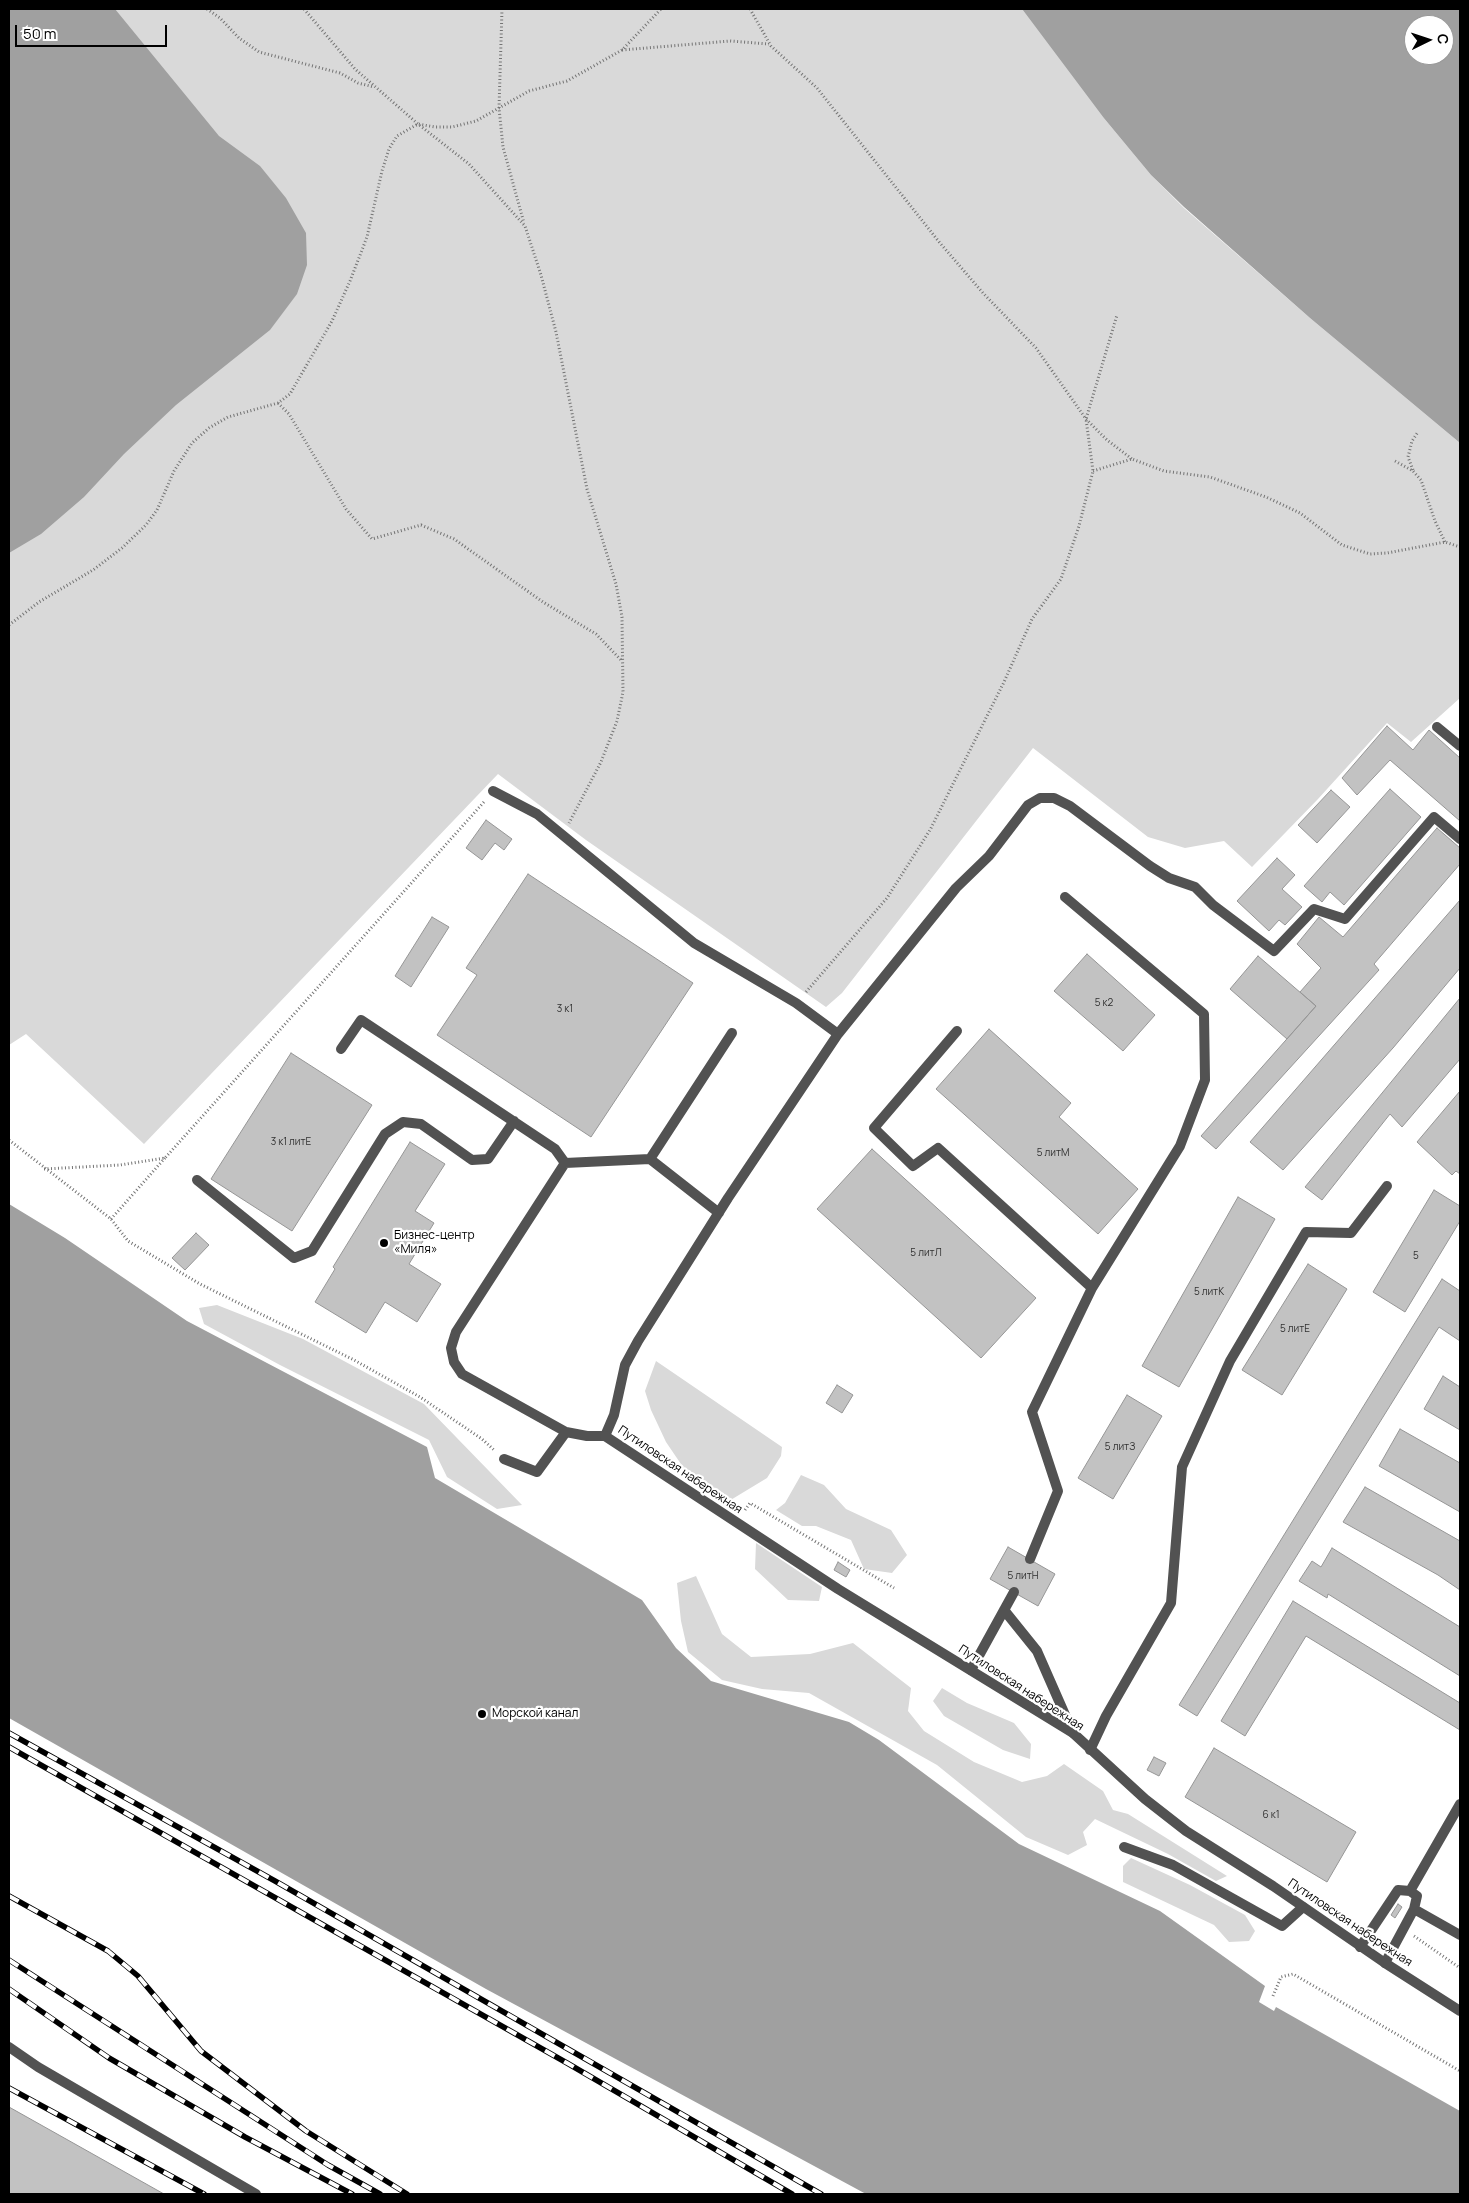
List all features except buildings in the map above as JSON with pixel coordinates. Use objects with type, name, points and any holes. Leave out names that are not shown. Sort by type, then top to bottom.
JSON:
[{"type":"street","points":[[1437,727],[1460,746]]},
{"type":"street","points":[[494,791],[536,814],[694,943],[796,1003],[838,1034]]},
{"type":"street","points":[[565,1163],[456,1332],[451,1348],[454,1362],[462,1374],[566,1432],[587,1436],[605,1436],[614,1415],[625,1364],[638,1341],[719,1213],[838,1034],[956,888],[989,856],[1028,805],[1040,798],[1054,798],[1070,806],[1150,866],[1169,878],[1195,887],[1213,905],[1274,951],[1314,909],[1345,919],[1434,817],[1460,839]]},
{"type":"street","points":[[1030,1559],[1058,1491],[1032,1412],[1092,1288],[1180,1146],[1205,1080],[1204,1014],[1065,897]]},
{"type":"street","points":[[341,1049],[362,1020],[555,1149],[565,1163]]},
{"type":"street","points":[[956,1031],[874,1128],[913,1166],[938,1148],[1092,1288]]},
{"type":"street","points":[[650,1159],[732,1033]]},
{"type":"street","points":[[197,1180],[294,1258],[312,1251],[385,1134],[402,1122],[421,1124],[472,1160],[488,1159],[514,1121]]},
{"type":"street","points":[[565,1163],[650,1159],[719,1213]]},
{"type":"street","points":[[1090,1750],[1106,1716],[1171,1604],[1182,1467],[1230,1361],[1306,1232],[1351,1233],[1387,1186]]},
{"type":"street","points":[[504,1459],[537,1472],[566,1432]]},
{"type":"street","name":"Путиловская набережная","points":[[605,1436],[838,1589],[1073,1734],[1145,1799],[1186,1830],[1360,1947],[1460,2011]]},
{"type":"street","points":[[971,1670],[1014,1592]]},
{"type":"street","points":[[1004,1610],[1037,1651],[1073,1734]]},
{"type":"street","points":[[1410,1891],[1456,1820],[1460,1804]]},
{"type":"street","points":[[1124,1847],[1173,1865],[1282,1926],[1303,1907]]},
{"type":"street","points":[[1360,1947],[1398,1890],[1410,1891],[1417,1896],[1414,1909],[1385,1963]]},
{"type":"street","points":[[1414,1909],[1460,1935]]},
{"type":"street","points":[[9,2047],[38,2067],[256,2194]]},
{"type":"path","points":[[207,9],[220,18],[239,38],[259,52],[340,73],[358,83],[375,87]]},
{"type":"path","points":[[304,9],[355,69],[418,124],[469,164],[525,226]]},
{"type":"path","points":[[502,9],[499,108],[504,147],[556,332],[588,489],[616,584],[622,617],[623,692],[617,720],[601,762],[562,837]]},
{"type":"path","points":[[9,625],[40,602],[93,570],[122,548],[146,525],[157,510],[165,488],[188,450],[209,428],[236,414],[278,403],[290,394],[336,313],[367,237],[382,171],[389,149],[397,136],[418,124],[452,127],[476,121],[530,91],[568,81],[622,50],[661,9]]},
{"type":"path","points":[[750,9],[770,44],[816,88],[940,243],[983,293],[1036,348],[1086,419],[1107,440],[1132,459],[1164,471],[1210,477],[1243,487],[1300,513],[1342,545],[1358,551],[1370,554],[1387,553],[1444,542],[1460,547]]},
{"type":"path","points":[[622,50],[730,41],[770,44]]},
{"type":"path","points":[[796,1003],[887,898],[930,830],[1004,682],[1032,620],[1061,579],[1079,526],[1092,471],[1086,419],[1117,315]]},
{"type":"path","points":[[278,403],[289,414],[346,509],[372,539],[421,525],[454,539],[543,602],[596,634],[622,661]]},
{"type":"path","points":[[1418,432],[1412,440],[1408,457],[1414,471],[1421,480],[1444,542]]},
{"type":"path","points":[[1092,471],[1132,459]]},
{"type":"path","points":[[1395,461],[1414,471]]},
{"type":"path","points":[[111,1220],[494,791]]},
{"type":"path","points":[[9,1140],[111,1220],[128,1241],[200,1284],[354,1360],[420,1397],[482,1439],[504,1459]]},
{"type":"path","points":[[44,1169],[120,1165],[165,1158]]},
{"type":"path","points":[[735,1522],[750,1503],[894,1588]]},
{"type":"path","points":[[1404,1928],[1460,1968]]},
{"type":"path","points":[[1273,1996],[1281,1977],[1293,1974],[1460,2071]]},
{"type":"shaded area","points":[[9,9],[1022,9],[1103,117],[1151,175],[1184,208],[1310,318],[1460,443],[1460,698],[1411,742],[1387,723],[1318,799],[1252,867],[1224,841],[1185,848],[1148,837],[1033,748],[842,993],[826,1007],[586,840],[498,774],[144,1144],[26,1034],[9,1045]]},
{"type":"shaded area","points":[[9,9],[115,9],[219,136],[260,166],[286,198],[306,233],[307,265],[297,294],[270,330],[176,405],[124,454],[84,497],[41,534],[9,553]]},
{"type":"shaded area","points":[[1022,9],[1460,9],[1460,443],[1310,318],[1184,207],[1151,175],[1103,117]]},
{"type":"shaded area","name":"Морской канал","points":[[9,1204],[65,1238],[187,1321],[427,1447],[435,1478],[642,1600],[676,1648],[711,1681],[849,1722],[879,1740],[1019,1844],[1160,1911],[1265,1986],[1259,2002],[1274,2011],[1276,2007],[1460,2111],[1460,2194],[866,2194],[486,1989],[9,1718]]},
{"type":"shaded area","points":[[217,1305],[303,1339],[424,1404],[522,1505],[497,1509],[447,1477],[429,1440],[280,1365],[204,1324],[199,1308]]},
{"type":"shaded area","points":[[656,1361],[782,1447],[781,1456],[767,1478],[729,1501],[710,1492],[685,1470],[666,1442],[651,1410],[645,1391]]},
{"type":"shaded area","points":[[801,1475],[824,1485],[846,1509],[891,1530],[907,1555],[892,1573],[864,1569],[851,1540],[816,1526],[802,1526],[776,1510],[785,1503]]},
{"type":"shaded area","points":[[756,1543],[822,1587],[819,1601],[788,1600],[755,1569]]},
{"type":"shaded area","points":[[696,1576],[722,1634],[751,1657],[810,1654],[853,1643],[911,1688],[908,1711],[924,1731],[974,1762],[1022,1782],[1047,1776],[1064,1764],[1103,1791],[1113,1810],[1128,1814],[1227,1876],[1216,1881],[1168,1854],[1095,1819],[1083,1832],[1087,1845],[1068,1855],[1026,1837],[937,1765],[809,1693],[762,1689],[722,1680],[688,1652],[681,1621],[677,1583]]},
{"type":"shaded area","points":[[942,1688],[967,1703],[1014,1723],[1031,1744],[1030,1759],[1003,1750],[944,1716],[933,1701]]},
{"type":"shaded area","points":[[1131,1858],[1190,1885],[1245,1915],[1255,1931],[1249,1941],[1229,1942],[1214,1925],[1123,1882],[1123,1866]]},
{"type":"railway","points":[[9,1733],[275,1881],[821,2194]]},
{"type":"railway","points":[[9,1747],[567,2063],[792,2194]]},
{"type":"railway","points":[[9,1896],[108,1951],[138,1976],[201,2051],[306,2131],[407,2194]]},
{"type":"railway","points":[[9,1960],[328,2165],[380,2194]]},
{"type":"railway","points":[[9,1989],[109,2058],[245,2137],[352,2194]]},
{"type":"railway","points":[[9,2088],[204,2194]]},
{"type":"place","name":"Бизнес-центр «Миля»","points":[[384,1243]]},
{"type":"place","name":"Морской канал","points":[[482,1714]]}]
